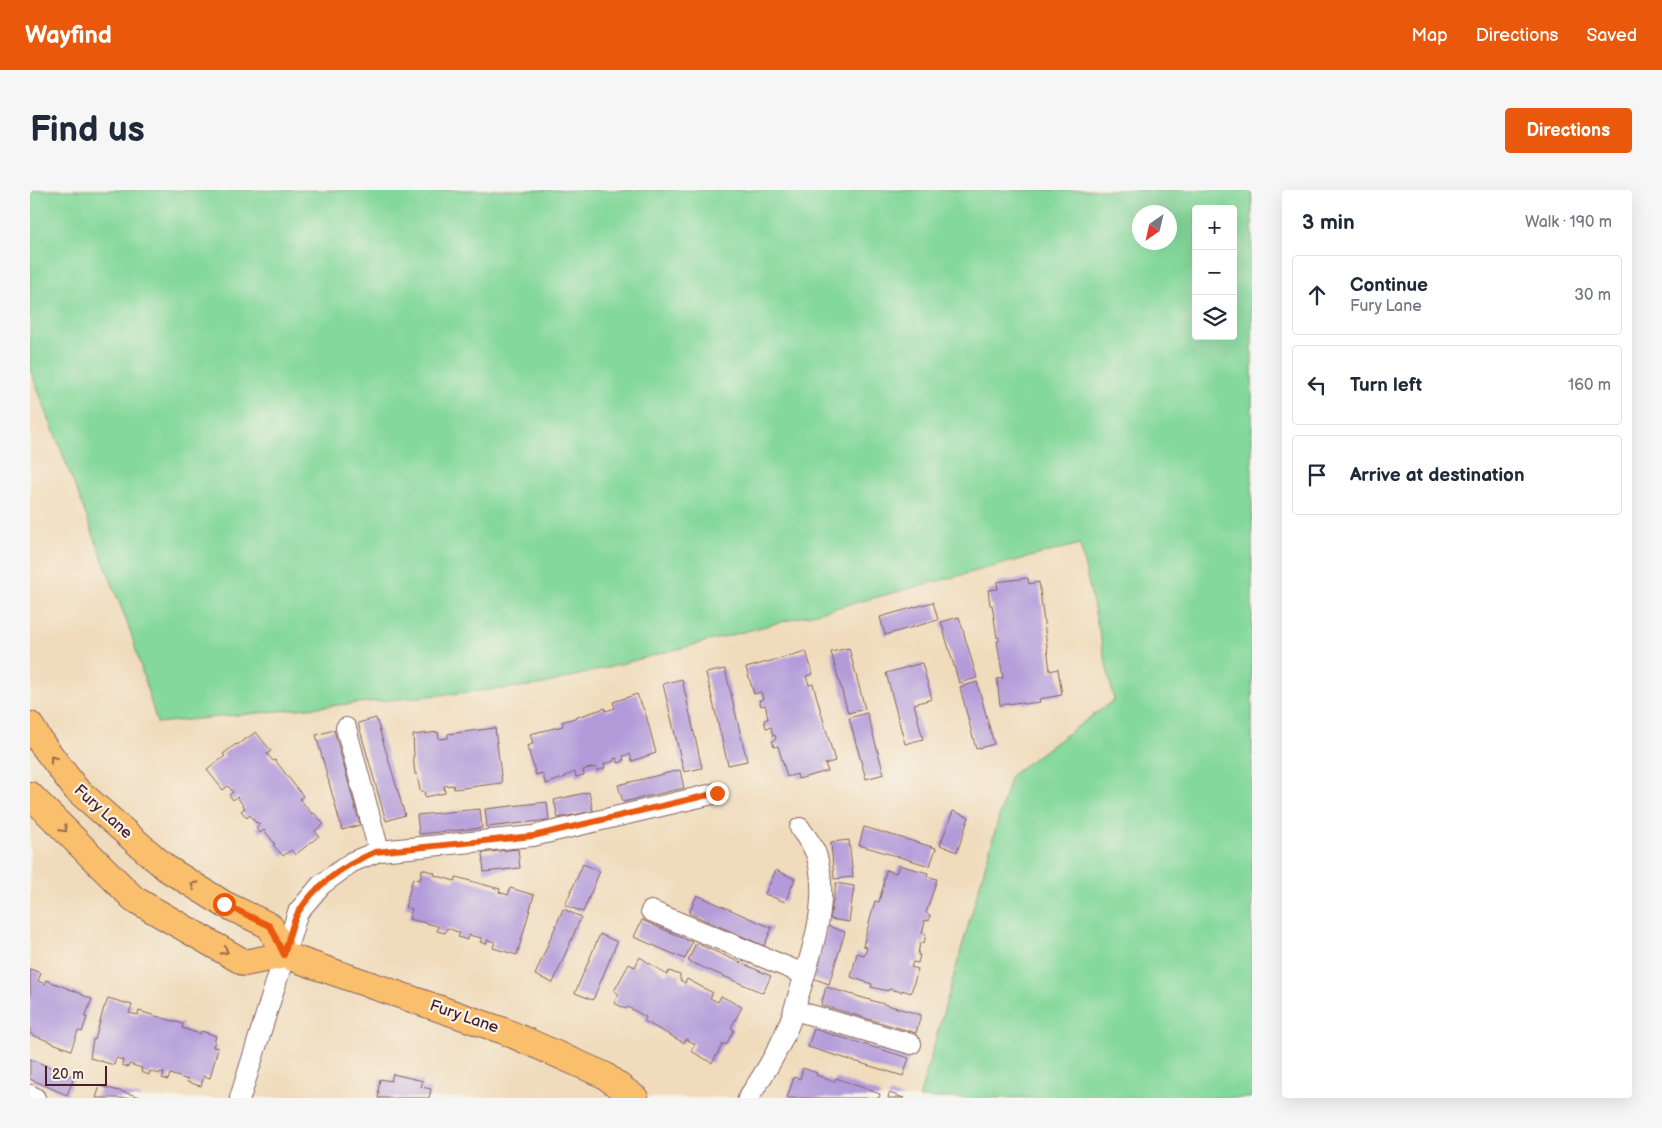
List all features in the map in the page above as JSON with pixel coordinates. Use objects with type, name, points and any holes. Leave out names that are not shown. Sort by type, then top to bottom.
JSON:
[{"type":"main road","name":"Fury Lane","points":[[30,725],[76,789],[166,868],[224,904],[270,926],[284,955]]},
{"type":"main road","name":"Fury Lane","points":[[30,794],[134,899],[246,962],[284,955],[504,1031],[604,1075],[635,1098]]},
{"type":"lane","points":[[346,728],[379,851]]},
{"type":"lane","points":[[240,1098],[298,912],[320,885],[352,862],[379,851],[533,836],[717,793]]},
{"type":"lane","points":[[748,1098],[766,1071],[788,1028],[821,914],[822,881],[816,853],[800,828]]},
{"type":"lane","points":[[651,911],[804,974]]},
{"type":"lane","points":[[794,1010],[911,1044]]},
{"type":"lane","points":[[30,1095],[36,1098]]},
{"type":"green space","points":[[30,190],[1252,190],[1252,1098],[919,1098],[1011,775],[1114,700],[1080,544],[540,685],[157,723],[131,633],[30,369]]},
{"type":"building","points":[[1028,578],[1029,584],[1039,582],[1050,671],[1058,669],[1062,695],[1039,699],[1040,702],[1000,705],[997,679],[1003,678],[997,641],[999,641],[999,637],[997,638],[988,590],[998,589],[997,582]]},
{"type":"building","points":[[933,602],[938,620],[885,635],[880,617]]},
{"type":"building","points":[[959,617],[977,678],[959,683],[941,622]]},
{"type":"building","points":[[849,648],[865,709],[848,713],[831,652]]},
{"type":"building","points":[[806,651],[813,674],[806,676],[809,685],[813,684],[835,761],[825,764],[828,771],[798,779],[797,774],[787,777],[778,746],[774,747],[772,741],[776,739],[775,735],[773,736],[771,727],[766,728],[764,720],[768,719],[765,705],[761,706],[759,700],[763,699],[761,692],[754,694],[746,668]]},
{"type":"building","points":[[922,663],[932,699],[914,704],[923,739],[905,744],[886,673]]},
{"type":"building","points":[[725,669],[747,761],[728,765],[706,673]]},
{"type":"building","points":[[682,679],[702,768],[684,772],[663,684]]},
{"type":"building","points":[[977,682],[994,744],[976,749],[960,687]]},
{"type":"building","points":[[637,694],[646,715],[656,753],[632,761],[630,754],[623,756],[624,761],[618,763],[617,758],[614,759],[614,761],[604,764],[605,768],[597,771],[596,767],[586,769],[583,770],[584,775],[576,777],[575,772],[546,784],[542,773],[536,775],[527,746],[533,744],[530,734],[563,726],[562,722],[605,708],[606,711],[615,708],[613,702]]},
{"type":"building","points":[[867,713],[884,774],[866,779],[849,718]]},
{"type":"building","points":[[376,718],[405,815],[386,821],[358,723]]},
{"type":"building","points":[[495,728],[502,783],[454,789],[453,785],[444,786],[445,793],[425,797],[424,791],[420,791],[417,774],[415,774],[413,735],[438,732],[439,739],[448,738],[448,734]]},
{"type":"building","points":[[334,730],[360,825],[342,830],[316,735]]},
{"type":"building","points":[[256,732],[271,751],[267,754],[273,761],[275,760],[303,796],[300,799],[312,814],[314,813],[324,824],[315,831],[319,836],[295,855],[291,850],[283,856],[273,845],[275,844],[264,830],[260,833],[256,828],[260,825],[250,815],[247,818],[241,811],[245,808],[237,797],[233,800],[229,795],[233,792],[228,786],[223,790],[207,770],[225,756],[223,754]]},
{"type":"building","points":[[680,770],[684,788],[623,802],[618,785]]},
{"type":"building","points":[[589,792],[593,811],[558,818],[554,800]]},
{"type":"building","points":[[547,802],[549,820],[487,827],[485,809]]},
{"type":"building","points":[[480,809],[482,828],[419,834],[417,815]]},
{"type":"building","points":[[953,811],[969,817],[957,852],[940,845]]},
{"type":"building","points":[[864,827],[936,848],[930,866],[859,845]]},
{"type":"building","points":[[849,840],[853,877],[834,879],[831,842]]},
{"type":"building","points":[[518,849],[520,868],[484,872],[482,853]]},
{"type":"building","points":[[583,864],[600,871],[583,912],[565,905]]},
{"type":"building","points":[[899,865],[928,873],[927,876],[937,879],[926,913],[930,915],[929,921],[924,920],[922,933],[926,934],[924,943],[920,942],[918,963],[913,962],[911,967],[918,969],[911,993],[902,990],[902,992],[889,989],[888,991],[871,987],[872,984],[851,977],[857,953],[864,955],[867,947],[863,946],[875,901],[879,902],[886,870],[896,873]]},
{"type":"building","points":[[422,869],[435,873],[434,875],[455,881],[456,877],[500,889],[499,892],[508,895],[510,888],[534,895],[517,955],[493,948],[495,942],[488,940],[486,944],[480,942],[482,938],[468,935],[467,940],[458,937],[460,933],[450,929],[447,928],[445,933],[437,931],[438,926],[409,919],[412,909],[405,907],[413,878],[420,880]]},
{"type":"building","points":[[776,870],[795,879],[785,902],[765,894]]},
{"type":"building","points":[[836,883],[854,886],[849,922],[830,919]]},
{"type":"building","points":[[697,895],[772,928],[764,946],[689,913]]},
{"type":"building","points":[[563,909],[581,917],[553,983],[535,975]]},
{"type":"building","points":[[642,920],[692,942],[685,959],[634,937]]},
{"type":"building","points":[[828,926],[845,932],[829,984],[812,978]]},
{"type":"building","points":[[600,934],[617,942],[593,1000],[575,993]]},
{"type":"building","points":[[696,943],[771,976],[763,993],[688,961]]},
{"type":"building","points":[[640,957],[667,975],[669,971],[680,975],[680,980],[685,983],[687,979],[713,993],[710,998],[718,1002],[721,996],[742,1007],[731,1028],[734,1030],[726,1045],[723,1044],[712,1063],[691,1051],[695,1044],[686,1039],[684,1043],[644,1021],[646,1017],[628,1007],[626,1009],[614,1003],[619,994],[614,991],[629,964],[635,967]]},
{"type":"building","points":[[30,969],[41,973],[38,981],[45,984],[46,980],[92,999],[82,1032],[78,1031],[71,1050],[30,1034]]},
{"type":"building","points":[[826,987],[921,1015],[916,1033],[821,1005]]},
{"type":"building","points":[[108,998],[132,1005],[129,1013],[138,1015],[139,1011],[183,1024],[182,1028],[200,1034],[201,1031],[216,1036],[213,1047],[218,1048],[210,1078],[204,1076],[201,1086],[170,1074],[168,1080],[162,1078],[164,1073],[160,1072],[159,1074],[150,1071],[149,1075],[141,1072],[142,1068],[129,1064],[128,1067],[122,1065],[123,1060],[116,1058],[114,1065],[90,1058],[93,1039],[95,1040]]},
{"type":"building","points":[[814,1029],[909,1058],[903,1076],[808,1047]]},
{"type":"building","points":[[30,1059],[74,1077],[67,1095],[30,1079]]},
{"type":"building","points":[[803,1068],[834,1082],[836,1078],[880,1094],[879,1098],[787,1098],[794,1077],[800,1079]]},
{"type":"building","points":[[393,1074],[423,1081],[421,1087],[431,1089],[429,1098],[378,1098],[380,1079],[391,1081]]},
{"type":"building","points":[[100,1086],[141,1097],[141,1098],[96,1098]]},
{"type":"building","points":[[889,1093],[904,1098],[888,1098]]},
{"type":"route","points":[[224,904],[270,926],[284,955],[298,912],[320,885],[352,862],[375,852],[533,836],[717,793]]}]
